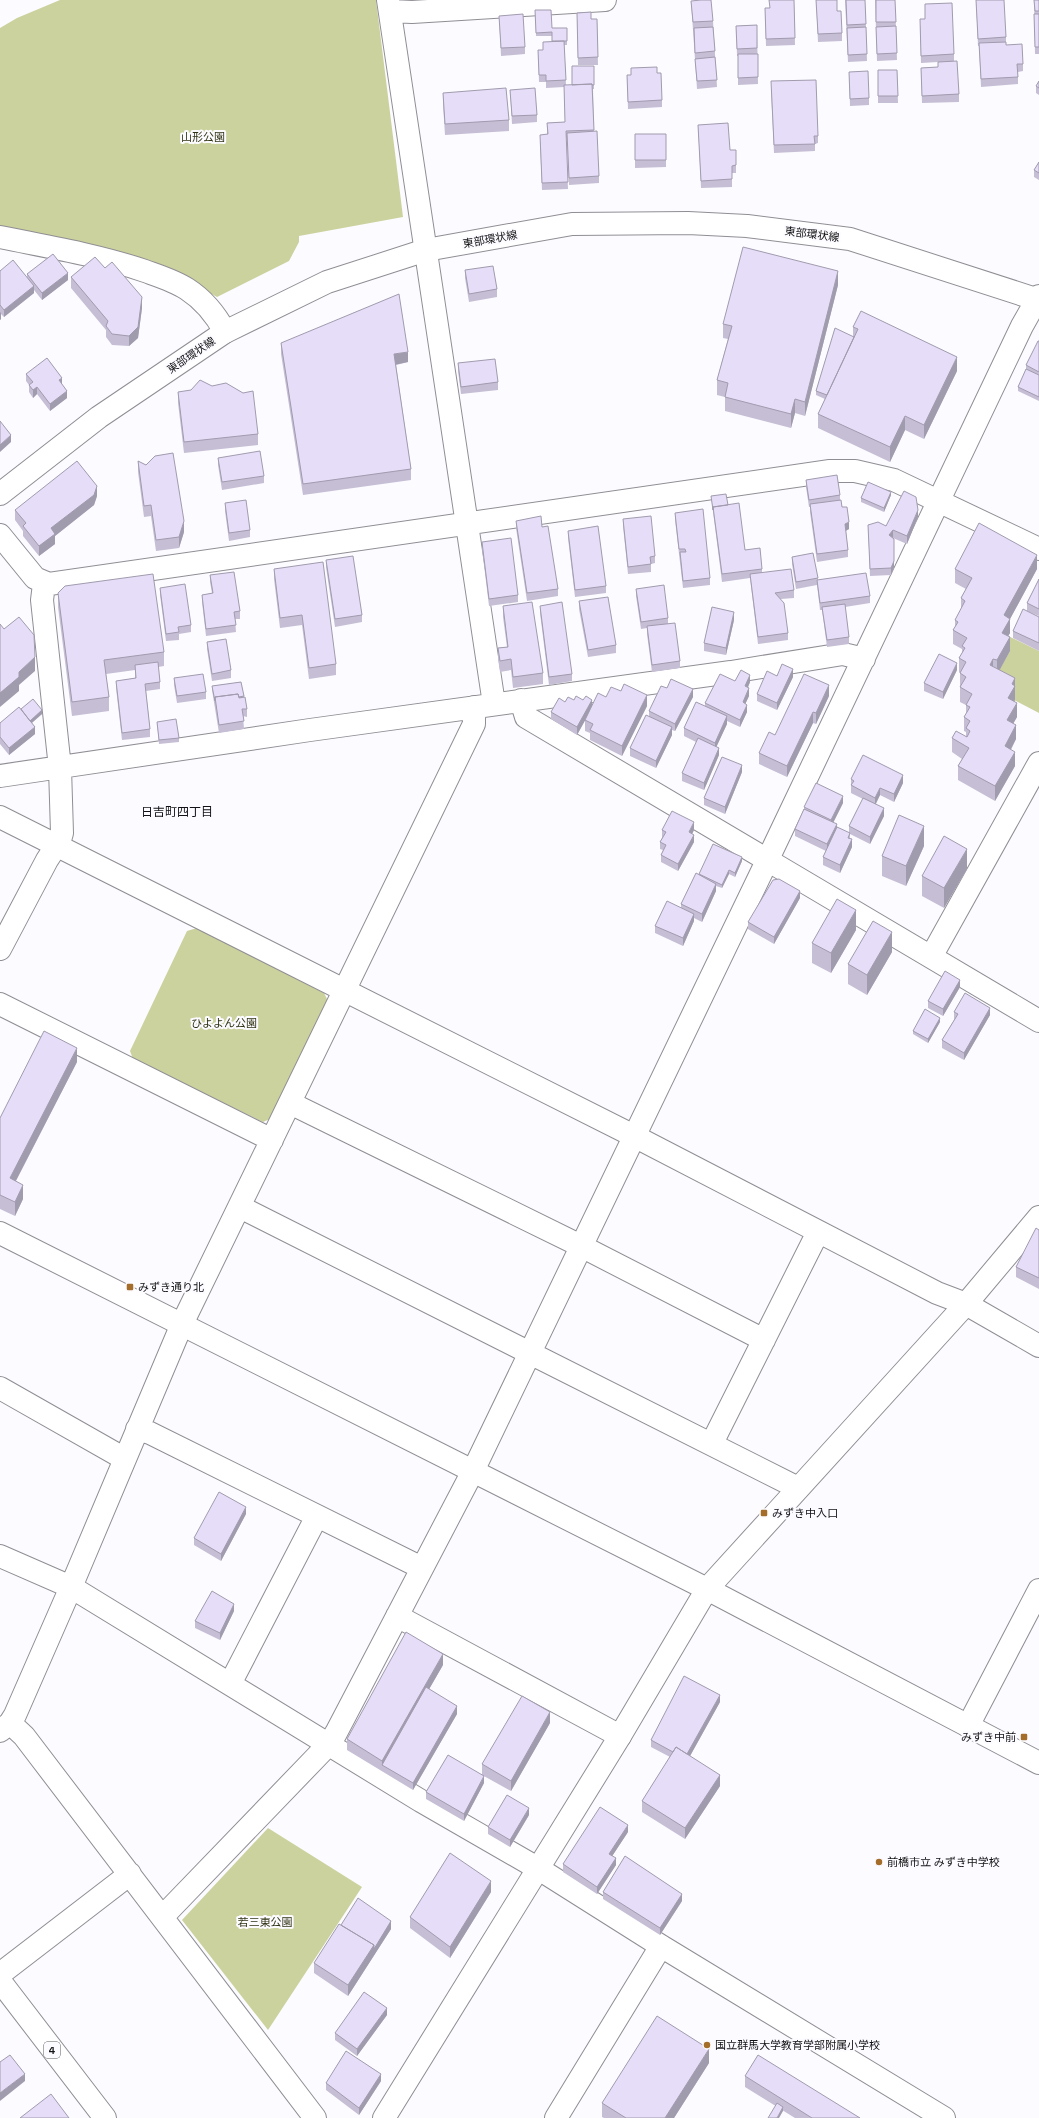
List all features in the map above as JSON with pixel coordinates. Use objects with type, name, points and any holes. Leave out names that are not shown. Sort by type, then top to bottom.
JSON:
[{"type":"street","points":[[315,2118],[24,1736],[5,1727],[72,1587],[182,1324],[484,706],[468,524],[389,6],[412,12],[605,0]]},
{"type":"street","name":"東部環状線","points":[[0,494],[99,417],[225,332],[327,282],[426,250],[572,224],[688,223],[747,226],[850,239],[1038,298]]},
{"type":"street","points":[[0,237],[115,261],[161,277],[187,289],[201,300],[219,320],[225,332]]},
{"type":"street","points":[[161,1915],[169,1910],[329,1744],[398,1616],[473,1471],[767,861],[1022,326],[1038,298]]},
{"type":"street","points":[[0,535],[35,578],[44,584],[49,584],[830,471],[855,471],[894,480],[939,500],[1039,549]]},
{"type":"street","points":[[0,949],[62,833],[60,768],[42,600],[44,584]]},
{"type":"street","points":[[0,776],[303,731],[731,672],[843,654],[864,658]]},
{"type":"street","points":[[521,700],[523,714],[526,717],[1039,1021]]},
{"type":"street","points":[[931,957],[1039,763]]},
{"type":"street","points":[[0,818],[634,1136],[937,1293],[966,1304],[1039,1346]]},
{"type":"street","points":[[0,1004],[272,1140]]},
{"type":"street","points":[[290,1103],[581,1246],[764,1340]]},
{"type":"street","points":[[240,1207],[712,1443],[798,1488]]},
{"type":"street","points":[[384,2118],[539,1869],[707,1589],[966,1304],[1039,1217]]},
{"type":"street","points":[[712,1443],[818,1232]]},
{"type":"street","points":[[0,1233],[707,1589],[1039,1764]]},
{"type":"street","points":[[0,1388],[125,1459]]},
{"type":"street","points":[[137,1429],[150,1434],[422,1568]]},
{"type":"street","points":[[230,1684],[317,1516]]},
{"type":"street","points":[[0,1556],[72,1587],[421,1801],[539,1869],[661,1946],[944,2118]]},
{"type":"street","points":[[968,1726],[1039,1590]]},
{"type":"street","points":[[398,1616],[620,1736]]},
{"type":"street","points":[[0,1974],[130,1874]]},
{"type":"street","points":[[556,2118],[661,1946]]},
{"type":"street","name":"4","points":[[0,1981],[105,2118]]},
{"type":"green space","name":"山形公園","points":[[60,0],[376,0],[403,217],[299,236],[299,242],[289,261],[217,297],[178,275],[0,228],[0,28],[17,18]]},
{"type":"green space","points":[[1008,636],[1039,651],[1039,713],[1012,699],[997,674],[1010,651]]},
{"type":"green space","name":"ひよよん公園","points":[[197,928],[324,993],[328,1001],[270,1119],[263,1122],[133,1059],[130,1051],[187,931]]},
{"type":"green space","name":"若三東公園","points":[[268,1828],[362,1887],[268,2030],[182,1920]]},
{"type":"building","points":[[711,0],[713,21],[693,22],[691,1]]},
{"type":"building","points":[[769,0],[794,0],[795,38],[766,39],[765,8],[770,8]]},
{"type":"building","points":[[816,0],[837,0],[837,11],[841,11],[842,33],[818,34]]},
{"type":"building","points":[[846,0],[865,0],[866,24],[847,25]]},
{"type":"building","points":[[876,0],[895,0],[896,22],[876,22]]},
{"type":"building","points":[[976,0],[1004,0],[1006,37],[978,39]]},
{"type":"building","points":[[1034,0],[1039,0],[1039,11],[1035,11]]},
{"type":"building","points":[[952,3],[954,54],[921,56],[920,19],[925,19],[925,4]]},
{"type":"building","points":[[535,10],[551,10],[552,28],[567,28],[567,41],[552,41],[552,32],[536,33]]},
{"type":"building","points":[[591,12],[591,19],[597,19],[598,57],[578,58],[577,13]]},
{"type":"building","points":[[523,14],[525,47],[501,48],[499,16]]},
{"type":"building","points":[[1034,14],[1039,14],[1039,47],[1035,47]]},
{"type":"building","points":[[757,25],[757,48],[737,49],[736,26]]},
{"type":"building","points":[[896,26],[897,53],[877,54],[876,27]]},
{"type":"building","points":[[713,27],[715,51],[695,53],[694,28]]},
{"type":"building","points":[[866,27],[867,54],[848,55],[847,28]]},
{"type":"building","points":[[564,41],[566,80],[546,81],[546,75],[539,75],[538,50],[543,50],[543,42]]},
{"type":"building","points":[[1006,42],[1006,45],[1022,44],[1023,64],[1017,64],[1018,77],[981,79],[979,43]]},
{"type":"building","points":[[738,54],[758,54],[758,77],[738,78]]},
{"type":"building","points":[[715,57],[717,80],[697,81],[695,59]]},
{"type":"building","points":[[957,61],[959,94],[922,96],[921,68],[938,67],[938,62]]},
{"type":"building","points":[[572,66],[594,66],[594,85],[572,85]]},
{"type":"building","points":[[657,67],[657,73],[661,73],[662,100],[628,102],[627,75],[631,75],[631,68]]},
{"type":"building","points":[[878,70],[897,70],[898,96],[878,96]]},
{"type":"building","points":[[868,71],[869,98],[850,99],[849,72]]},
{"type":"building","points":[[816,80],[818,136],[814,136],[815,144],[774,145],[771,81]]},
{"type":"building","points":[[1039,81],[1039,88],[1036,86]]},
{"type":"building","points":[[592,84],[594,130],[566,131],[568,182],[542,183],[540,135],[548,134],[547,123],[565,122],[564,85]]},
{"type":"building","points":[[506,88],[509,120],[445,124],[443,93]]},
{"type":"building","points":[[535,88],[537,115],[512,116],[510,90]]},
{"type":"building","points":[[728,123],[730,150],[736,150],[736,165],[732,166],[732,179],[701,181],[698,125]]},
{"type":"building","points":[[597,131],[599,176],[569,178],[567,133]]},
{"type":"building","points":[[635,134],[666,134],[666,160],[635,160]]},
{"type":"building","points":[[1039,162],[1039,173],[1034,170]]},
{"type":"building","points":[[743,247],[838,271],[805,402],[795,399],[791,414],[725,397],[728,383],[717,380],[732,326],[723,324]]},
{"type":"building","points":[[53,254],[68,273],[42,293],[27,274]]},
{"type":"building","points":[[95,257],[105,268],[112,262],[142,297],[138,327],[129,336],[112,334],[106,326],[108,321],[71,277]]},
{"type":"building","points":[[13,260],[34,286],[4,310],[0,305],[0,271]]},
{"type":"building","points":[[493,266],[497,289],[469,294],[465,270]]},
{"type":"building","points":[[399,294],[408,352],[394,354],[411,469],[303,484],[281,343]]},
{"type":"building","points":[[861,311],[957,357],[924,425],[905,416],[890,447],[818,414],[858,329],[853,327]]},
{"type":"building","points":[[835,328],[854,337],[827,395],[816,391]]},
{"type":"building","points":[[1039,341],[1039,372],[1026,365]]},
{"type":"building","points":[[47,358],[62,378],[59,380],[67,391],[50,404],[37,387],[33,390],[29,385],[33,382],[26,374]]},
{"type":"building","points":[[495,359],[498,382],[461,387],[458,363]]},
{"type":"building","points":[[1026,369],[1039,375],[1039,397],[1018,387]]},
{"type":"building","points":[[200,380],[212,386],[226,383],[243,393],[253,391],[258,434],[184,442],[178,392],[191,390]]},
{"type":"building","points":[[0,421],[11,435],[0,445]]},
{"type":"building","points":[[260,451],[264,476],[222,482],[218,458]]},
{"type":"building","points":[[173,453],[184,521],[179,537],[156,540],[151,505],[144,506],[138,461],[146,465],[155,456]]},
{"type":"building","points":[[77,461],[97,486],[94,495],[51,528],[55,534],[39,546],[23,526],[26,523],[15,510]]},
{"type":"building","points":[[837,475],[840,495],[809,500],[806,480]]},
{"type":"building","points":[[868,482],[891,492],[884,508],[861,498]]},
{"type":"building","points":[[904,491],[916,497],[918,510],[907,536],[893,530],[889,535],[894,539],[894,561],[891,568],[870,569],[868,525],[878,522],[886,526]]},
{"type":"building","points":[[726,494],[728,505],[713,507],[713,510],[711,496]]},
{"type":"building","points":[[246,500],[250,530],[229,533],[225,503]]},
{"type":"building","points":[[841,500],[842,507],[847,507],[849,522],[845,524],[848,550],[817,554],[810,504]]},
{"type":"building","points":[[739,503],[745,550],[760,548],[762,569],[722,574],[713,507]]},
{"type":"building","points":[[703,509],[710,578],[683,581],[680,552],[686,552],[685,549],[679,549],[675,513]]},
{"type":"building","points":[[541,516],[542,527],[548,526],[558,589],[527,593],[516,521]]},
{"type":"building","points":[[651,516],[655,556],[650,557],[651,564],[628,567],[623,519]]},
{"type":"building","points":[[979,523],[1037,555],[1004,615],[1010,619],[1002,633],[1010,637],[997,660],[993,659],[990,665],[1015,678],[1012,684],[1015,686],[1008,698],[1017,703],[1007,720],[1016,725],[1005,746],[1015,752],[995,786],[958,766],[969,748],[952,738],[956,731],[967,737],[970,731],[966,728],[970,721],[964,717],[970,707],[966,705],[972,694],[960,687],[966,677],[960,673],[966,662],[959,658],[965,648],[962,646],[967,638],[953,630],[958,622],[955,620],[965,601],[961,598],[972,578],[955,569]]},
{"type":"building","points":[[598,526],[606,586],[575,590],[568,531]]},
{"type":"building","points":[[511,538],[518,595],[489,599],[482,542]]},
{"type":"building","points":[[813,553],[818,578],[796,582],[792,557]]},
{"type":"building","points":[[353,556],[362,615],[335,619],[326,560]]},
{"type":"building","points":[[323,562],[336,664],[309,668],[302,615],[280,618],[274,569]]},
{"type":"building","points":[[791,569],[794,590],[775,593],[784,603],[788,633],[758,637],[750,574]]},
{"type":"building","points":[[234,572],[240,611],[234,612],[236,625],[206,629],[202,595],[213,593],[210,575]]},
{"type":"building","points":[[866,573],[870,596],[820,603],[817,580]]},
{"type":"building","points":[[153,574],[164,652],[104,660],[109,697],[72,702],[58,593],[65,586]]},
{"type":"building","points":[[1039,579],[1039,609],[1027,603]]},
{"type":"building","points":[[185,584],[191,625],[178,627],[179,632],[166,634],[160,588]]},
{"type":"building","points":[[664,585],[668,618],[641,622],[636,589]]},
{"type":"building","points":[[608,597],[616,645],[588,650],[579,601]]},
{"type":"building","points":[[532,602],[543,673],[513,677],[511,659],[500,661],[498,648],[508,647],[503,606]]},
{"type":"building","points":[[562,602],[572,674],[549,677],[540,606]]},
{"type":"building","points":[[845,604],[849,637],[827,640],[822,607]]},
{"type":"building","points":[[712,607],[734,612],[726,648],[704,643]]},
{"type":"building","points":[[1023,609],[1039,617],[1039,643],[1013,631]]},
{"type":"building","points":[[19,617],[34,635],[35,657],[19,672],[19,677],[0,693],[0,624],[4,629]]},
{"type":"building","points":[[675,623],[680,661],[652,665],[647,626]]},
{"type":"building","points":[[226,639],[231,670],[212,674],[207,642]]},
{"type":"building","points":[[939,654],[957,663],[943,692],[924,683]]},
{"type":"building","points":[[158,662],[160,682],[145,684],[150,729],[122,733],[116,681],[136,678],[135,665]]},
{"type":"building","points":[[782,664],[793,669],[777,703],[757,694],[767,671],[777,676]]},
{"type":"building","points":[[741,670],[750,675],[745,686],[749,688],[743,702],[747,705],[740,720],[705,703],[720,674],[735,681]]},
{"type":"building","points":[[203,674],[206,692],[177,696],[174,678]]},
{"type":"building","points":[[804,674],[829,685],[816,713],[813,712],[787,766],[759,753],[769,732],[775,735]]},
{"type":"building","points":[[671,679],[693,689],[675,724],[649,711],[661,686],[667,688]]},
{"type":"building","points":[[241,682],[244,696],[239,697],[238,694],[215,697],[215,701],[212,686]]},
{"type":"building","points":[[624,684],[647,695],[622,746],[590,730],[593,724],[585,720],[598,693],[606,697],[611,687],[621,691]]},
{"type":"building","points":[[238,694],[239,698],[245,697],[247,709],[242,709],[244,721],[219,725],[215,697]]},
{"type":"building","points":[[576,696],[583,700],[586,696],[592,700],[577,727],[551,712],[559,698],[565,702],[568,697],[574,700]]},
{"type":"building","points":[[33,699],[42,710],[30,721],[21,709]]},
{"type":"building","points":[[696,702],[727,716],[715,743],[684,728]]},
{"type":"building","points":[[19,707],[35,727],[9,748],[0,737],[0,723]]},
{"type":"building","points":[[646,715],[672,727],[656,761],[630,748]]},
{"type":"building","points":[[176,719],[179,738],[159,740],[157,722]]},
{"type":"building","points":[[698,738],[719,748],[704,783],[682,773]]},
{"type":"building","points":[[863,755],[903,775],[894,794],[880,788],[875,798],[851,785],[854,781],[851,779]]},
{"type":"building","points":[[722,757],[742,765],[725,807],[704,798]]},
{"type":"building","points":[[816,783],[843,796],[831,820],[804,807]]},
{"type":"building","points":[[863,798],[884,808],[870,837],[849,826]]},
{"type":"building","points":[[804,809],[837,824],[827,844],[795,829]]},
{"type":"building","points":[[672,811],[694,822],[689,832],[694,835],[678,864],[661,855],[666,845],[660,842],[666,832],[662,830]]},
{"type":"building","points":[[899,815],[924,826],[906,866],[882,856]]},
{"type":"building","points":[[837,827],[850,833],[848,838],[852,839],[840,865],[823,857]]},
{"type":"building","points":[[944,836],[967,849],[944,888],[922,876]]},
{"type":"building","points":[[713,844],[742,857],[735,873],[729,870],[722,885],[699,874]]},
{"type":"building","points":[[696,873],[716,884],[702,914],[681,904]]},
{"type":"building","points":[[779,879],[800,891],[774,937],[748,922],[773,880]]},
{"type":"building","points":[[837,899],[856,910],[831,953],[812,943]]},
{"type":"building","points":[[667,901],[694,914],[683,938],[655,926]]},
{"type":"building","points":[[873,921],[892,932],[867,975],[848,964]]},
{"type":"building","points":[[945,971],[960,980],[943,1009],[928,1001]]},
{"type":"building","points":[[965,993],[990,1008],[964,1053],[942,1040],[958,1014],[954,1012]]},
{"type":"building","points":[[925,1009],[940,1018],[928,1039],[913,1031]]},
{"type":"building","points":[[44,1031],[77,1048],[10,1178],[23,1185],[15,1202],[0,1195],[0,1118]]},
{"type":"building","points":[[1036,1228],[1039,1230],[1039,1278],[1016,1267]]},
{"type":"building","points":[[219,1492],[246,1507],[221,1554],[194,1538]]},
{"type":"building","points":[[212,1591],[234,1604],[220,1633],[195,1621]]},
{"type":"building","points":[[406,1632],[443,1654],[382,1761],[347,1739]]},
{"type":"building","points":[[684,1676],[720,1695],[687,1754],[676,1747],[673,1752],[651,1740]]},
{"type":"building","points":[[426,1687],[457,1706],[413,1783],[382,1765]]},
{"type":"building","points":[[522,1696],[550,1712],[511,1781],[482,1764]]},
{"type":"building","points":[[676,1747],[720,1775],[685,1828],[642,1801]]},
{"type":"building","points":[[448,1755],[484,1776],[464,1814],[426,1792]]},
{"type":"building","points":[[507,1795],[529,1808],[510,1840],[488,1827]]},
{"type":"building","points":[[600,1807],[628,1825],[609,1854],[616,1858],[597,1887],[563,1864]]},
{"type":"building","points":[[450,1853],[491,1881],[450,1947],[410,1917]]},
{"type":"building","points":[[625,1856],[682,1894],[660,1928],[603,1892]]},
{"type":"building","points":[[358,1898],[391,1921],[374,1949],[374,1945],[341,1925]]},
{"type":"building","points":[[339,1924],[374,1945],[348,1985],[314,1963]]},
{"type":"building","points":[[364,1992],[387,2008],[357,2049],[335,2033]]},
{"type":"building","points":[[657,2016],[709,2049],[665,2118],[626,2118],[602,2103]]},
{"type":"building","points":[[346,2051],[381,2074],[359,2108],[326,2083]]},
{"type":"building","points":[[10,2055],[25,2074],[0,2093],[0,2062]]},
{"type":"building","points":[[758,2055],[860,2118],[812,2118],[745,2076]]},
{"type":"building","points":[[51,2094],[69,2118],[20,2118]]},
{"type":"building","points":[[777,2103],[783,2107],[777,2118],[768,2118]]},
{"type":"place","name":"みずき通り北","points":[[130,1287]]},
{"type":"place","name":"みずき中入口","points":[[764,1513]]},
{"type":"place","name":"みずき中前","points":[[1024,1737]]},
{"type":"place","name":"前橋市立 みずき中学校","points":[[879,1862]]},
{"type":"place","name":"国立群馬大学教育学部附属小学校","points":[[707,2045]]},
{"type":"district","name":"日吉町四丁目","points":[[177,812]]}]
